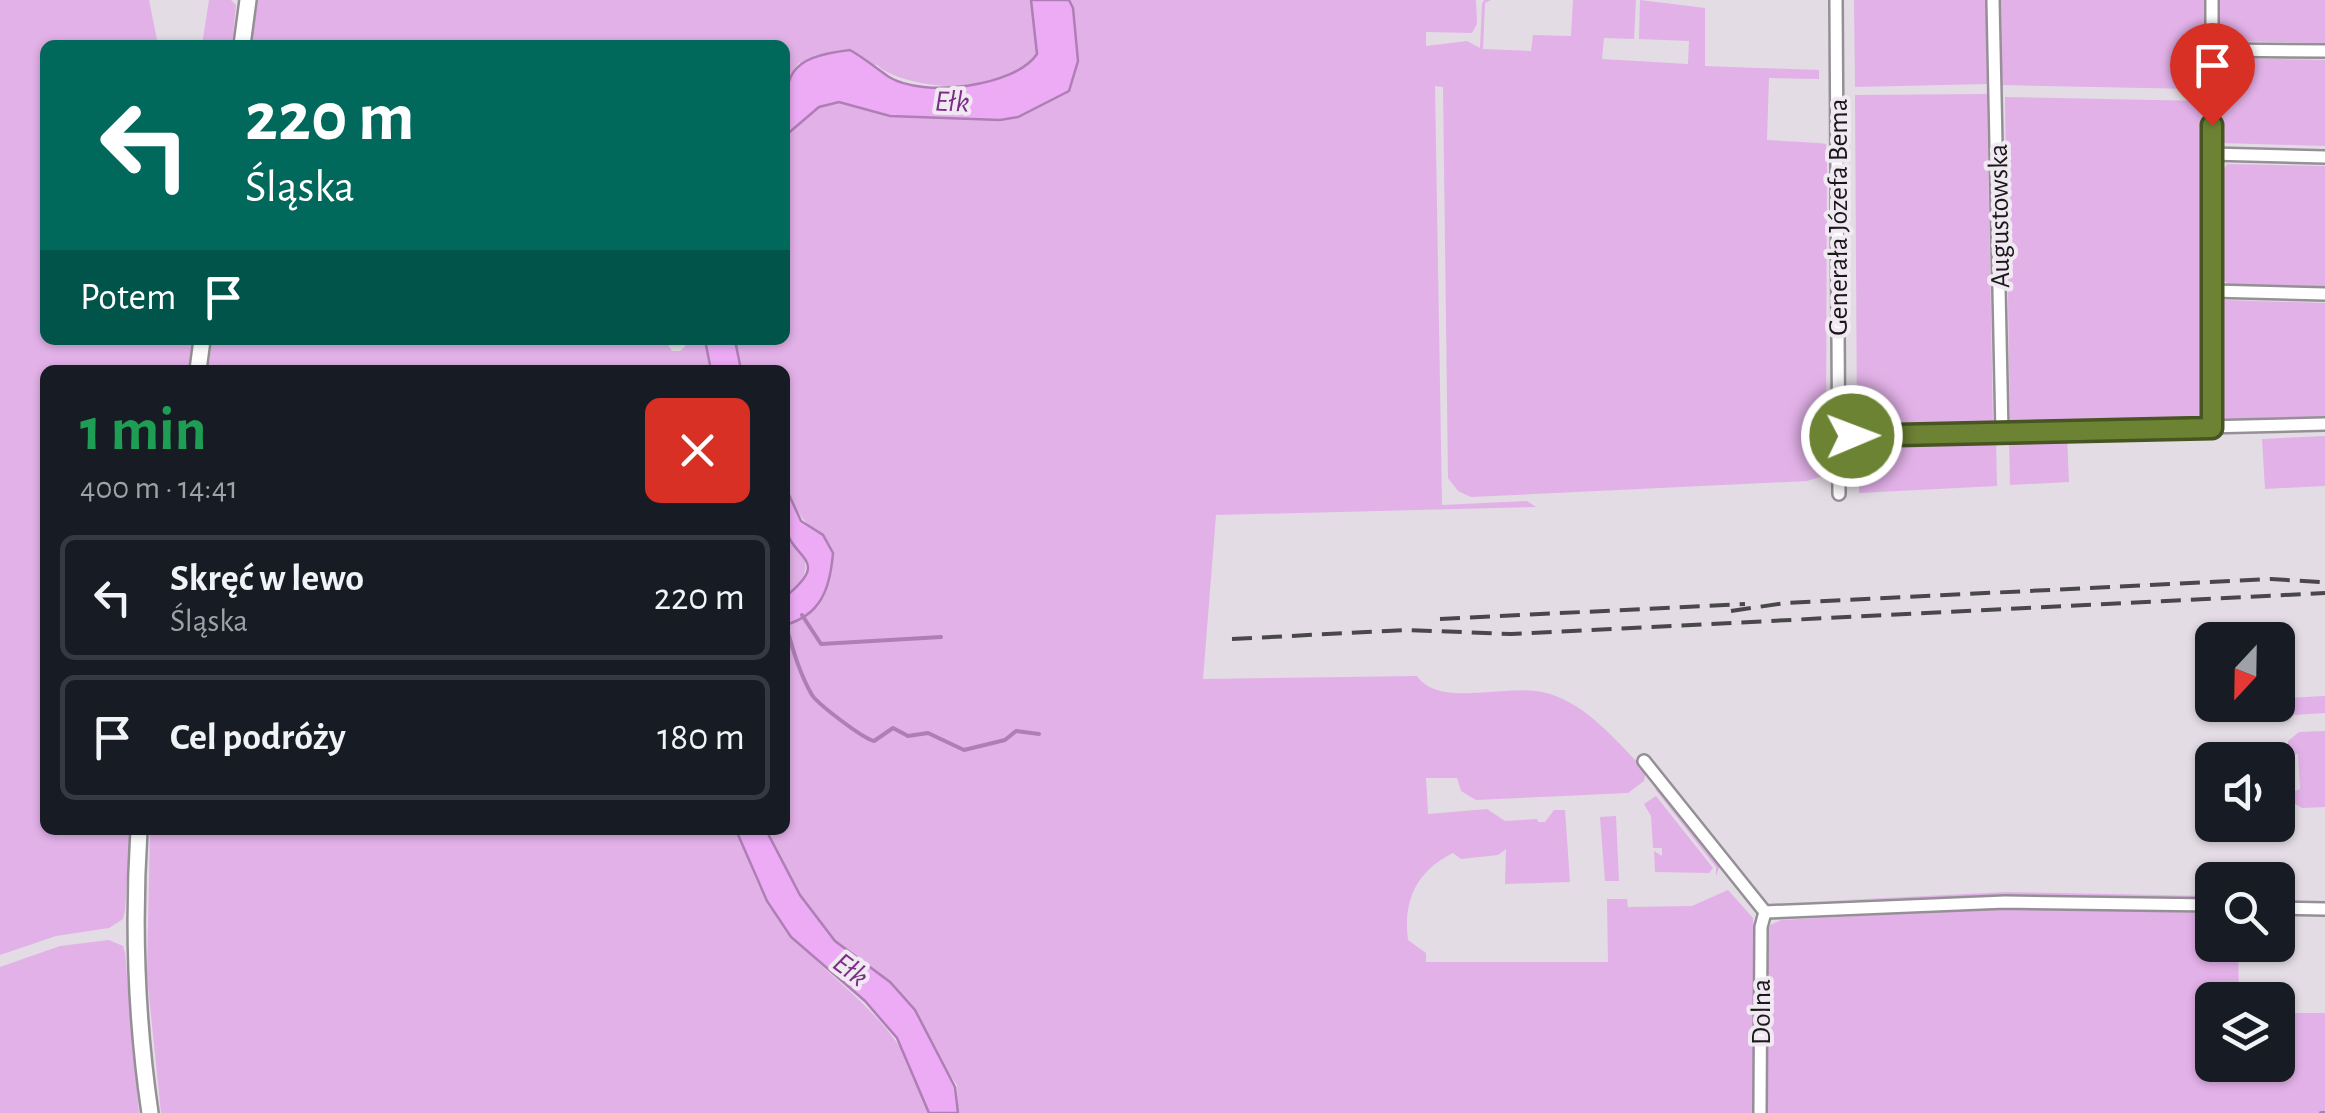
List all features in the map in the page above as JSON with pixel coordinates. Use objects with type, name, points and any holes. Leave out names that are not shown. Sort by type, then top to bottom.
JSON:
[{"type":"main road","points":[[243,40],[248,0]]},
{"type":"main road","points":[[139,835],[134,934],[140,1036],[150,1113]]},
{"type":"street","name":"Generała Józefa Bema","points":[[1836,0],[1839,494]]},
{"type":"street","name":"Augustowska","points":[[1994,0],[2002,433]]},
{"type":"street","points":[[2212,0],[2212,428]]},
{"type":"street","points":[[2212,50],[2325,52]]},
{"type":"street","points":[[2212,154],[2325,156]]},
{"type":"street","points":[[2212,292],[2325,294]]},
{"type":"street","points":[[1838,436],[2325,424]]},
{"type":"street","points":[[1644,761],[1765,912],[2005,902],[2195,905]]},
{"type":"street","points":[[2295,908],[2325,909]]},
{"type":"street","name":"Dolna","points":[[1760,1113],[1761,927],[1765,912]]},
{"type":"shaded area","points":[[0,0],[149,0],[157,40],[40,40],[40,345],[192,345],[190,365],[40,365],[40,835],[130,835],[125,910],[123,919],[109,928],[56,936],[0,955]]},
{"type":"shaded area","points":[[209,0],[231,0],[236,5],[232,40],[203,40]]},
{"type":"shaded area","points":[[257,0],[1031,0],[1038,42],[1036,55],[1026,69],[986,84],[961,86],[911,81],[877,65],[799,63],[790,75],[790,40],[252,40]]},
{"type":"shaded area","points":[[1069,0],[1476,0],[1477,24],[1472,33],[1426,32],[1426,46],[1467,41],[1480,48],[1482,4],[1491,0],[1485,3],[1483,49],[1531,51],[1533,35],[1571,36],[1573,0],[1636,0],[1634,39],[1604,38],[1602,59],[1688,64],[1689,41],[1639,39],[1640,0],[1705,8],[1705,66],[1819,70],[1819,79],[1769,78],[1767,140],[1826,144],[1829,463],[1823,476],[1807,481],[1471,497],[1458,491],[1448,478],[1443,87],[1435,86],[1442,505],[1527,501],[1536,507],[1216,515],[1203,679],[1417,676],[1440,691],[1542,692],[1586,713],[1646,771],[1644,781],[1628,793],[1476,800],[1461,791],[1457,778],[1426,778],[1428,814],[1487,809],[1505,821],[1545,822],[1554,810],[1565,810],[1570,882],[1505,884],[1506,849],[1498,855],[1461,859],[1453,853],[1430,869],[1415,889],[1408,912],[1408,940],[1426,953],[1426,962],[1608,962],[1607,899],[1627,899],[1628,907],[1692,906],[1728,890],[1753,918],[1754,1113],[958,1113],[957,1085],[940,1061],[915,1010],[890,982],[836,941],[800,895],[769,835],[790,835],[790,623],[813,611],[822,601],[829,578],[828,565],[823,535],[806,522],[790,493],[790,365],[740,365],[736,345],[790,345],[790,132],[819,106],[839,102],[890,116],[1000,120],[1018,117],[1069,91],[1073,8]]},
{"type":"shaded area","points":[[1854,0],[1986,0],[1987,84],[1855,87]]},
{"type":"shaded area","points":[[2001,0],[2204,0],[2205,83],[2194,89],[2002,85]]},
{"type":"shaded area","points":[[2218,0],[2325,0],[2325,43],[2229,41],[2218,24]]},
{"type":"shaded area","points":[[2226,58],[2325,60],[2325,146],[2222,143],[2221,64]]},
{"type":"shaded area","points":[[1987,94],[1993,428],[1857,430],[1855,95]]},
{"type":"shaded area","points":[[2005,97],[2203,101],[2205,423],[2010,428]]},
{"type":"shaded area","points":[[2227,164],[2325,166],[2325,288],[2229,285],[2220,277],[2221,175]]},
{"type":"shaded area","points":[[2224,300],[2325,303],[2325,417],[2223,421],[2219,417],[2218,306]]},
{"type":"shaded area","points":[[211,345],[668,345],[672,351],[680,351],[687,345],[706,345],[710,365],[209,365]]},
{"type":"shaded area","points":[[2067,436],[2069,482],[2010,485],[2009,437]]},
{"type":"shaded area","points":[[2325,436],[2325,486],[2265,489],[2262,439]]},
{"type":"shaded area","points":[[1996,438],[1997,486],[1859,493],[1859,441]]},
{"type":"shaded area","points":[[790,537],[805,565],[790,592]]},
{"type":"shaded area","points":[[2325,696],[2325,713],[2295,715],[2295,697]]},
{"type":"shaded area","points":[[2325,731],[2325,807],[2302,808],[2295,804],[2295,791],[2300,789],[2298,754],[2295,742],[2288,741],[2299,732]]},
{"type":"shaded area","points":[[1655,789],[1661,791],[1720,865],[1716,876],[1716,867]]},
{"type":"shaded area","points":[[1656,796],[1713,868],[1709,873],[1655,872],[1654,851],[1662,856],[1662,848],[1653,848],[1651,816],[1644,804]]},
{"type":"shaded area","points":[[1616,816],[1619,881],[1605,881],[1600,817]]},
{"type":"shaded area","points":[[150,835],[738,835],[767,901],[787,930],[879,1020],[899,1046],[916,1076],[929,1113],[161,1113],[147,976]]},
{"type":"shaded area","points":[[2006,892],[2195,896],[2195,899],[2005,895],[1824,901]]},
{"type":"shaded area","points":[[2012,908],[2195,913],[2195,962],[2238,962],[2239,982],[2195,982],[2195,1082],[2295,1082],[2295,1013],[2325,1013],[2325,1113],[1766,1113],[1766,938],[1770,925],[1781,920]]},
{"type":"shaded area","points":[[109,940],[123,946],[125,953],[139,1113],[0,1113],[0,967],[60,946]]},
{"type":"water","name":"Ełk","points":[[1031,0],[1069,0],[1078,61],[1069,91],[1018,117],[1000,120],[890,116],[839,102],[819,107],[790,132],[790,80],[800,65],[812,58],[850,50],[904,83],[945,88],[1009,74],[1037,54]]},
{"type":"water","points":[[706,345],[736,345],[740,365],[710,365]]},
{"type":"water","points":[[790,497],[801,521],[823,535],[833,553],[821,599],[807,615],[790,623],[790,592],[806,574],[806,560],[790,539]]},
{"type":"water","name":"Ełk","points":[[738,835],[769,835],[800,895],[835,941],[890,982],[915,1010],[955,1087],[958,1113],[929,1113],[897,1038],[865,1001],[791,937],[767,901]]},
{"type":"waterway","points":[[802,615],[821,644],[941,637]]},
{"type":"waterway","points":[[790,638],[812,695],[868,739],[874,741],[893,728],[908,736],[928,733],[964,750],[1005,740],[1016,731],[1039,734]]},
{"type":"railway","points":[[1731,611],[1785,603],[2271,579],[2320,582]]},
{"type":"railway","points":[[1232,639],[1406,630],[1511,634],[2325,593]]},
{"type":"railway","points":[[1440,619],[1745,604]]},
{"type":"route","points":[[1852,436],[2212,428],[2212,125]]}]
